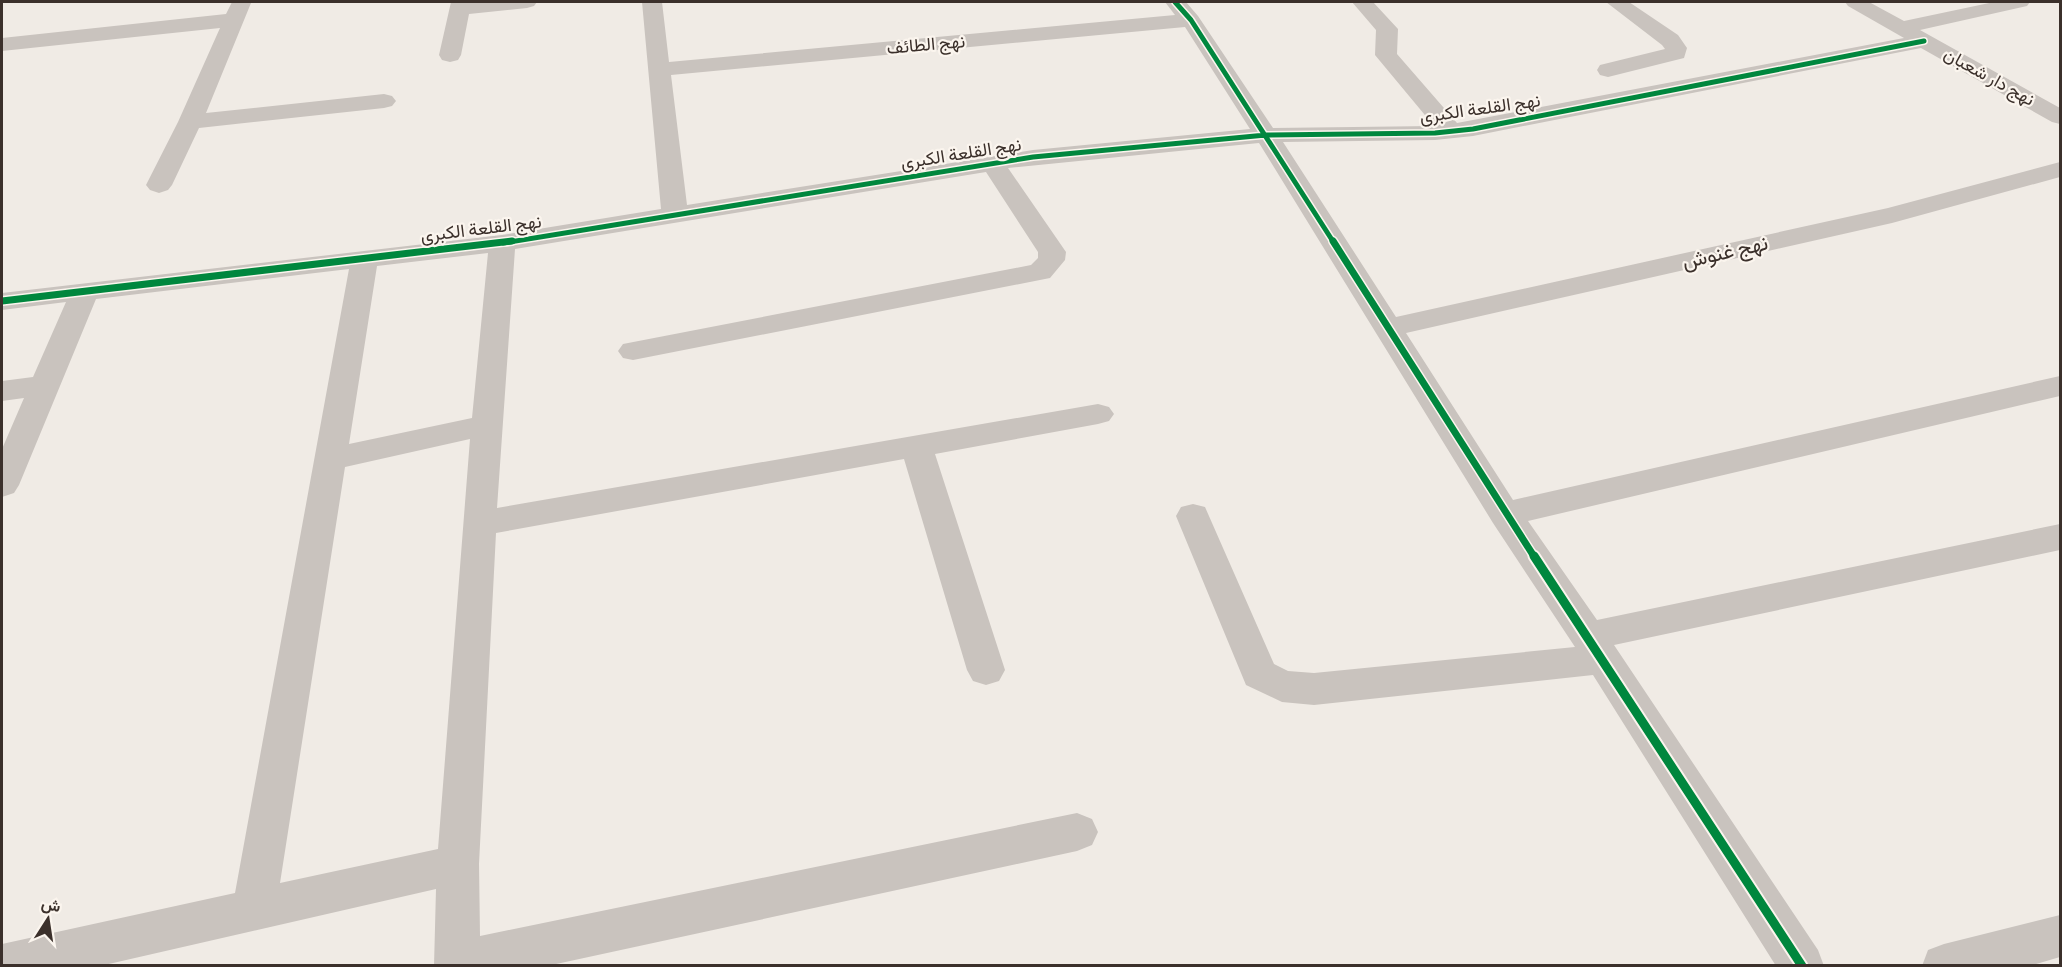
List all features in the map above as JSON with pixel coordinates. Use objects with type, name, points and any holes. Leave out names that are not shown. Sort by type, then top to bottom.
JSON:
[{"type":"street","points":[[450,55],[460,5],[527,2]]},
{"type":"street","points":[[652,2],[675,216]]},
{"type":"street","points":[[1362,2],[1387,28],[1388,34],[1384,45],[1386,55],[1451,131]]},
{"type":"street","points":[[1608,70],[1676,53],[1676,48],[1670,39],[1616,2]]},
{"type":"street","name":"نهج دار شعبان","points":[[1855,2],[2061,117]]},
{"type":"street","points":[[1900,28],[2020,2]]},
{"type":"street","points":[[2,45],[238,11]]},
{"type":"street","points":[[159,185],[190,122],[238,11]]},
{"type":"street","points":[[1183,11],[1266,135],[1505,514],[1596,647],[1802,966]]},
{"type":"street","name":"نهج الطائف","points":[[661,69],[1183,11]]},
{"type":"street","name":"نهج القلعة الكبرى","points":[[2,301],[502,243],[1064,154],[1266,135],[1451,131],[1502,124],[1924,41]]},
{"type":"street","points":[[190,122],[384,101]]},
{"type":"street","points":[[633,351],[1040,272],[1051,260],[1052,252],[993,164]]},
{"type":"street","name":"نهج غنوش","points":[[1388,328],[1880,218],[2061,169]]},
{"type":"street","points":[[502,243],[487,425],[458,864],[457,964],[1077,832]]},
{"type":"street","points":[[254,909],[364,259]]},
{"type":"street","points":[[2,485],[85,291]]},
{"type":"street","points":[[2,391],[44,386]]},
{"type":"street","points":[[1505,514],[2061,386]]},
{"type":"street","points":[[480,524],[1098,414]]},
{"type":"street","points":[[330,459],[487,425]]},
{"type":"street","points":[[916,448],[986,669]]},
{"type":"street","points":[[1193,516],[1259,674],[1282,686],[1314,689],[1596,647],[2061,537]]},
{"type":"street","points":[[2,966],[458,864]]},
{"type":"street","points":[[1944,966],[2061,936]]},
{"type":"cycle path","points":[[1175,2],[1191,20],[1266,135],[1505,514],[1588,636],[1802,966]]},
{"type":"cycle path","points":[[2,301],[502,243],[1033,157],[1266,135],[1435,133],[1473,129],[1924,41]]}]
